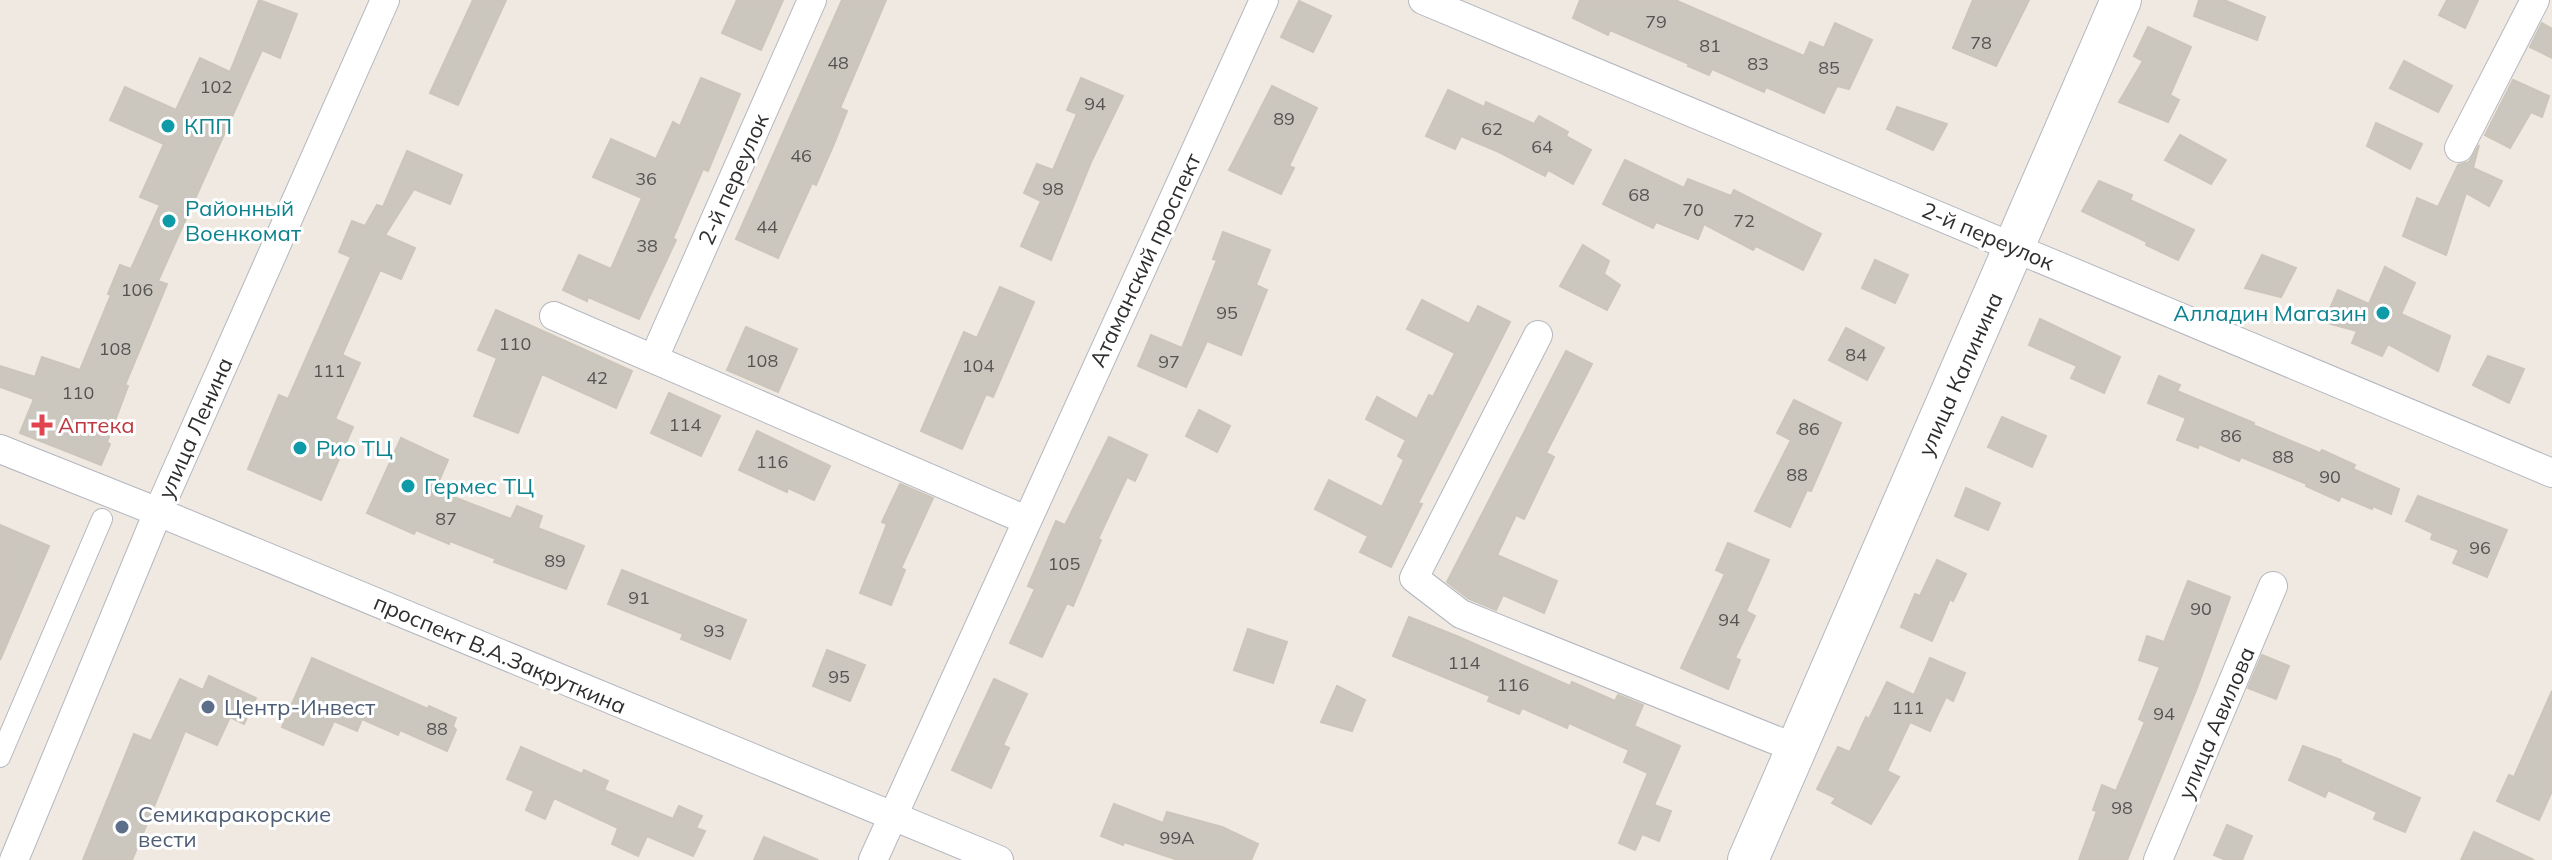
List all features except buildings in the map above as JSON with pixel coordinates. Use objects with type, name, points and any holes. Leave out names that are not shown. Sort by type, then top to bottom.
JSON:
[{"type":"main road","name":"улица Калинина","points":[[1748,860],[2121,0]]},
{"type":"street","name":"улица Ленина","points":[[14,860],[158,512],[385,0]]},
{"type":"street","name":"2-й переулок","points":[[654,358],[812,0]]},
{"type":"street","name":"Атаманский проспект","points":[[873,860],[1264,0]]},
{"type":"street","name":"2-й переулок","points":[[1423,0],[2552,473]]},
{"type":"street","points":[[2459,148],[2535,0]]},
{"type":"street","points":[[554,316],[1026,520]]},
{"type":"street","points":[[1538,335],[1414,578],[1461,614],[1795,748]]},
{"type":"street","name":"проспект В.А.Закруткина","points":[[0,449],[999,860]]},
{"type":"street","points":[[0,757],[102,519]]},
{"type":"street","name":"улица Авилова","points":[[2158,860],[2273,586]]},
{"type":"place","name":"КПП","points":[[168,126]]},
{"type":"place","name":"Районный Военкомат","points":[[169,221]]},
{"type":"place","name":"Алладин Магазин","points":[[2383,313]]},
{"type":"place","name":"Аптека","points":[[42,425]]},
{"type":"place","name":"Рио ТЦ","points":[[300,448]]},
{"type":"place","name":"Гермес ТЦ","points":[[408,486]]},
{"type":"place","name":"Центр-Инвест","points":[[208,707]]},
{"type":"place","name":"Семикаракорские вести","points":[[122,827]]}]
